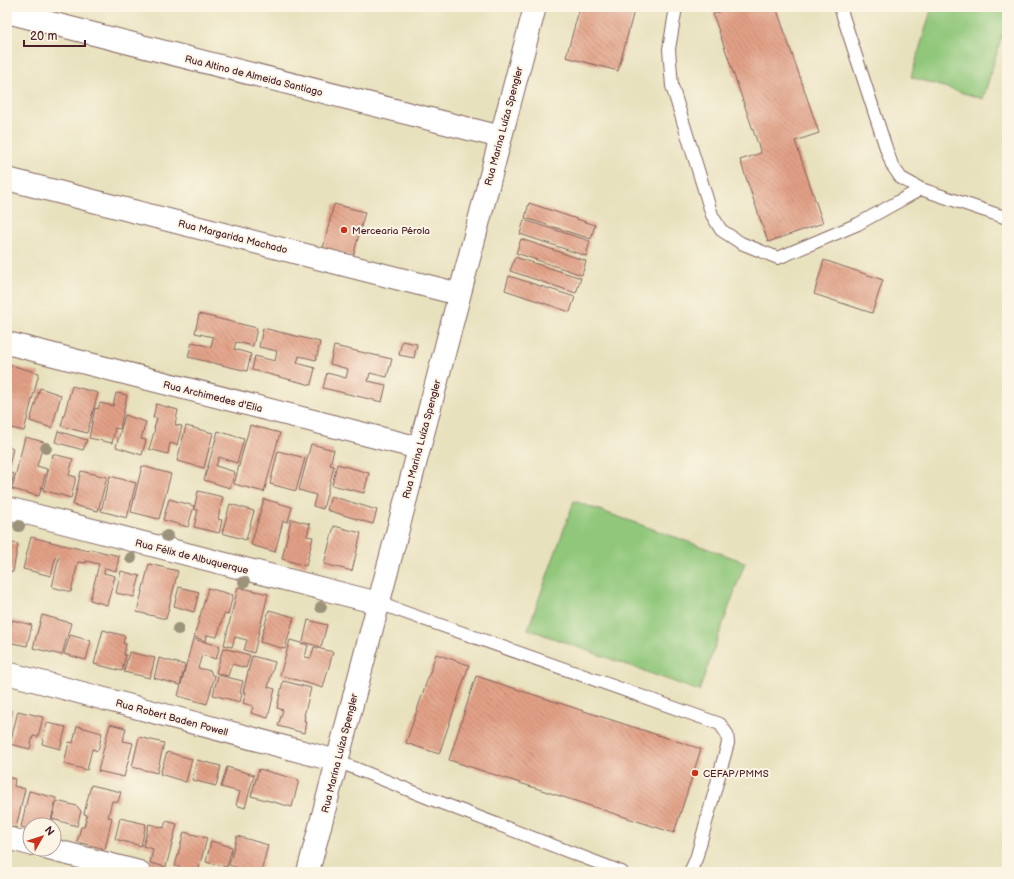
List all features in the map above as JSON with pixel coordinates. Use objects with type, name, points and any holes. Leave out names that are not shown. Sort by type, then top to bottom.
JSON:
[{"type":"street","name":"Rua Marina Luíza Spengler","points":[[308,872],[337,761],[343,732],[535,7]]},
{"type":"street","name":"Rua Altino de Almeida Santiago","points":[[7,12],[501,137]]},
{"type":"street","name":"Rua Margarida Machado","points":[[7,179],[459,294]]},
{"type":"street","name":"Rua Archimedes d'Elia","points":[[7,343],[419,448]]},
{"type":"street","name":"Rua Félix de Albuquerque","points":[[7,508],[378,603]]},
{"type":"street","name":"Rua Robert Baden Powell","points":[[7,673],[337,761]]},
{"type":"street","points":[[7,838],[22,842]]},
{"type":"street","points":[[62,852],[139,872]]},
{"type":"lane","points":[[676,7],[669,49],[672,86],[712,215],[721,230],[741,243],[778,258],[858,224],[920,189]]},
{"type":"lane","points":[[840,7],[892,165],[901,178],[920,189],[1007,218]]},
{"type":"lane","points":[[378,603],[720,724],[727,734],[728,743],[696,859],[690,872]]},
{"type":"lane","points":[[337,761],[431,799],[622,872]]},
{"type":"green space","points":[[932,7],[1007,7],[1007,19],[983,99],[911,77]]},
{"type":"green space","points":[[574,501],[745,562],[699,691],[528,629]]},
{"type":"building","points":[[580,7],[635,7],[618,71],[566,57]]},
{"type":"building","points":[[731,7],[776,7],[819,133],[795,141],[823,223],[768,242],[740,160],[761,153],[713,14]]},
{"type":"building","points":[[529,203],[595,225],[591,239],[525,218]]},
{"type":"building","name":"Mercearia Pérola","points":[[334,204],[365,212],[353,257],[323,248]]},
{"type":"building","points":[[524,220],[590,241],[586,256],[520,234]]},
{"type":"building","points":[[521,239],[586,261],[582,275],[516,253]]},
{"type":"building","points":[[515,257],[581,278],[576,293],[510,271]]},
{"type":"building","points":[[824,260],[883,280],[872,313],[814,294]]},
{"type":"building","points":[[509,276],[575,297],[570,312],[505,290]]},
{"type":"building","points":[[199,314],[257,328],[253,346],[236,342],[234,349],[251,354],[247,371],[188,357],[192,342],[211,347],[213,337],[195,333]]},
{"type":"building","points":[[263,328],[320,342],[316,360],[299,356],[297,363],[315,368],[311,385],[252,370],[255,356],[275,361],[277,351],[259,347]]},
{"type":"building","points":[[402,341],[417,344],[414,358],[399,355]]},
{"type":"building","points":[[334,346],[392,359],[387,377],[370,373],[368,381],[386,385],[382,402],[323,388],[327,373],[346,378],[348,369],[330,364]]},
{"type":"building","points":[[10,365],[39,373],[24,431],[7,427],[7,378]]},
{"type":"building","points":[[72,386],[98,393],[87,433],[61,426]]},
{"type":"building","points":[[40,388],[61,395],[52,428],[30,421]]},
{"type":"building","points":[[116,393],[127,395],[120,429],[115,428],[112,443],[89,438],[95,408],[98,409],[100,403],[113,406]]},
{"type":"building","points":[[156,404],[178,410],[175,425],[182,426],[177,445],[170,443],[168,454],[149,449],[157,418],[153,418]]},
{"type":"building","points":[[125,415],[146,422],[141,439],[146,440],[142,455],[116,447]]},
{"type":"building","points":[[250,425],[280,433],[264,492],[234,484]]},
{"type":"building","points":[[186,426],[213,433],[204,468],[177,461]]},
{"type":"building","points":[[58,431],[87,440],[83,450],[55,442]]},
{"type":"building","points":[[218,431],[244,439],[237,463],[219,457],[216,466],[235,472],[230,488],[204,480]]},
{"type":"building","points":[[25,437],[44,442],[37,466],[47,469],[39,496],[12,489]]},
{"type":"building","points":[[311,444],[334,450],[330,465],[334,466],[323,509],[313,506],[316,495],[299,490]]},
{"type":"building","points":[[7,446],[13,448],[8,471],[7,471]]},
{"type":"building","points":[[278,451],[305,458],[296,491],[270,484]]},
{"type":"building","points":[[53,454],[73,459],[69,475],[76,477],[71,498],[43,490]]},
{"type":"building","points":[[337,464],[369,473],[364,493],[332,485]]},
{"type":"building","points":[[142,466],[171,474],[159,519],[131,512]]},
{"type":"building","points":[[81,471],[107,477],[98,511],[73,505]]},
{"type":"building","points":[[7,472],[14,474],[10,489],[7,488]]},
{"type":"building","points":[[110,476],[136,483],[127,518],[101,511]]},
{"type":"building","points":[[198,491],[223,497],[218,519],[222,520],[219,533],[194,527],[198,510],[194,509]]},
{"type":"building","points":[[331,496],[377,510],[373,524],[327,510]]},
{"type":"building","points":[[169,499],[194,506],[188,527],[163,520]]},
{"type":"building","points":[[264,499],[292,507],[288,522],[283,521],[275,552],[251,545]]},
{"type":"building","points":[[230,504],[254,511],[246,540],[222,533]]},
{"type":"building","points":[[291,519],[310,524],[307,536],[313,537],[306,566],[282,559]]},
{"type":"building","points":[[334,526],[361,533],[352,571],[324,564]]},
{"type":"building","points":[[31,537],[89,551],[90,549],[119,556],[116,571],[105,568],[104,573],[115,576],[107,605],[90,600],[99,564],[86,561],[86,563],[78,562],[71,592],[52,587],[59,557],[56,556],[51,576],[23,569]]},
{"type":"building","points":[[7,542],[18,544],[13,572],[7,571]]},
{"type":"building","points":[[149,564],[178,571],[166,619],[137,612]]},
{"type":"building","points":[[121,571],[140,576],[134,597],[116,593]]},
{"type":"building","points":[[179,587],[199,592],[194,612],[174,606]]},
{"type":"building","points":[[238,587],[268,594],[254,653],[244,650],[247,640],[235,637],[232,647],[224,645]]},
{"type":"building","points":[[208,588],[233,595],[228,615],[224,614],[217,637],[207,635],[206,641],[194,637]]},
{"type":"building","points":[[269,610],[294,617],[285,649],[260,642]]},
{"type":"building","points":[[42,615],[71,623],[62,655],[33,648]]},
{"type":"building","points":[[12,620],[32,625],[27,646],[7,642]]},
{"type":"building","points":[[308,620],[327,625],[321,647],[303,642]]},
{"type":"building","points":[[103,630],[125,636],[123,643],[126,644],[124,655],[126,655],[122,671],[94,664]]},
{"type":"building","points":[[70,635],[91,641],[86,660],[64,654]]},
{"type":"building","points":[[193,639],[220,646],[216,659],[202,655],[198,668],[211,671],[211,674],[215,676],[207,704],[178,696]]},
{"type":"building","points":[[290,640],[308,645],[305,657],[311,658],[314,647],[333,652],[323,688],[280,675]]},
{"type":"building","points":[[223,648],[250,655],[246,668],[232,664],[228,676],[216,673]]},
{"type":"building","points":[[129,652],[155,658],[150,678],[124,672]]},
{"type":"building","points":[[436,654],[469,665],[439,754],[406,743]]},
{"type":"building","points":[[252,656],[275,662],[268,687],[275,689],[268,718],[251,713],[253,706],[243,703],[246,692],[243,692]]},
{"type":"building","points":[[159,658],[185,665],[180,685],[154,678]]},
{"type":"building","points":[[218,675],[243,681],[240,693],[242,694],[240,702],[213,695]]},
{"type":"building","points":[[476,676],[701,749],[674,833],[449,760]]},
{"type":"building","points":[[283,681],[311,688],[304,716],[304,721],[306,721],[304,733],[278,726],[283,710],[277,708]]},
{"type":"building","points":[[7,710],[12,711],[8,729],[7,729]]},
{"type":"building","points":[[18,711],[43,717],[38,737],[33,736],[30,749],[10,744]]},
{"type":"building","points":[[47,723],[66,727],[60,749],[42,744]]},
{"type":"building","points":[[110,724],[126,728],[123,741],[133,743],[124,777],[98,771]]},
{"type":"building","points":[[77,726],[102,733],[98,751],[92,749],[87,770],[64,764],[69,742],[73,743]]},
{"type":"building","points":[[139,737],[164,743],[157,773],[132,767]]},
{"type":"building","points":[[167,752],[192,759],[186,782],[160,774]]},
{"type":"building","points":[[197,760],[221,766],[216,786],[192,780]]},
{"type":"building","points":[[227,767],[254,775],[245,808],[236,805],[240,792],[221,787]]},
{"type":"building","points":[[259,769],[299,780],[292,807],[251,796]]},
{"type":"building","points":[[7,777],[15,779],[14,786],[25,789],[16,828],[7,826]]},
{"type":"building","points":[[91,785],[121,792],[118,802],[112,801],[108,817],[112,818],[105,849],[77,842],[81,827],[84,827],[87,815],[84,814]]},
{"type":"building","points":[[29,791],[56,798],[52,817],[23,817]]},
{"type":"building","points":[[57,801],[77,806],[81,811],[77,826],[62,822],[62,817],[53,817]]},
{"type":"building","points":[[120,818],[146,824],[141,846],[115,839]]},
{"type":"building","points":[[166,821],[177,824],[166,867],[150,863],[153,849],[143,846],[149,824],[164,828]]},
{"type":"building","points":[[184,832],[207,838],[198,872],[175,866]]},
{"type":"building","points":[[237,836],[268,845],[261,872],[251,872],[229,865]]},
{"type":"building","points":[[211,841],[232,847],[227,867],[206,862]]},
{"type":"place","name":"Mercearia Pérola","points":[[344,230]]},
{"type":"place","name":"CEFAP/PMMS","points":[[695,773]]}]
